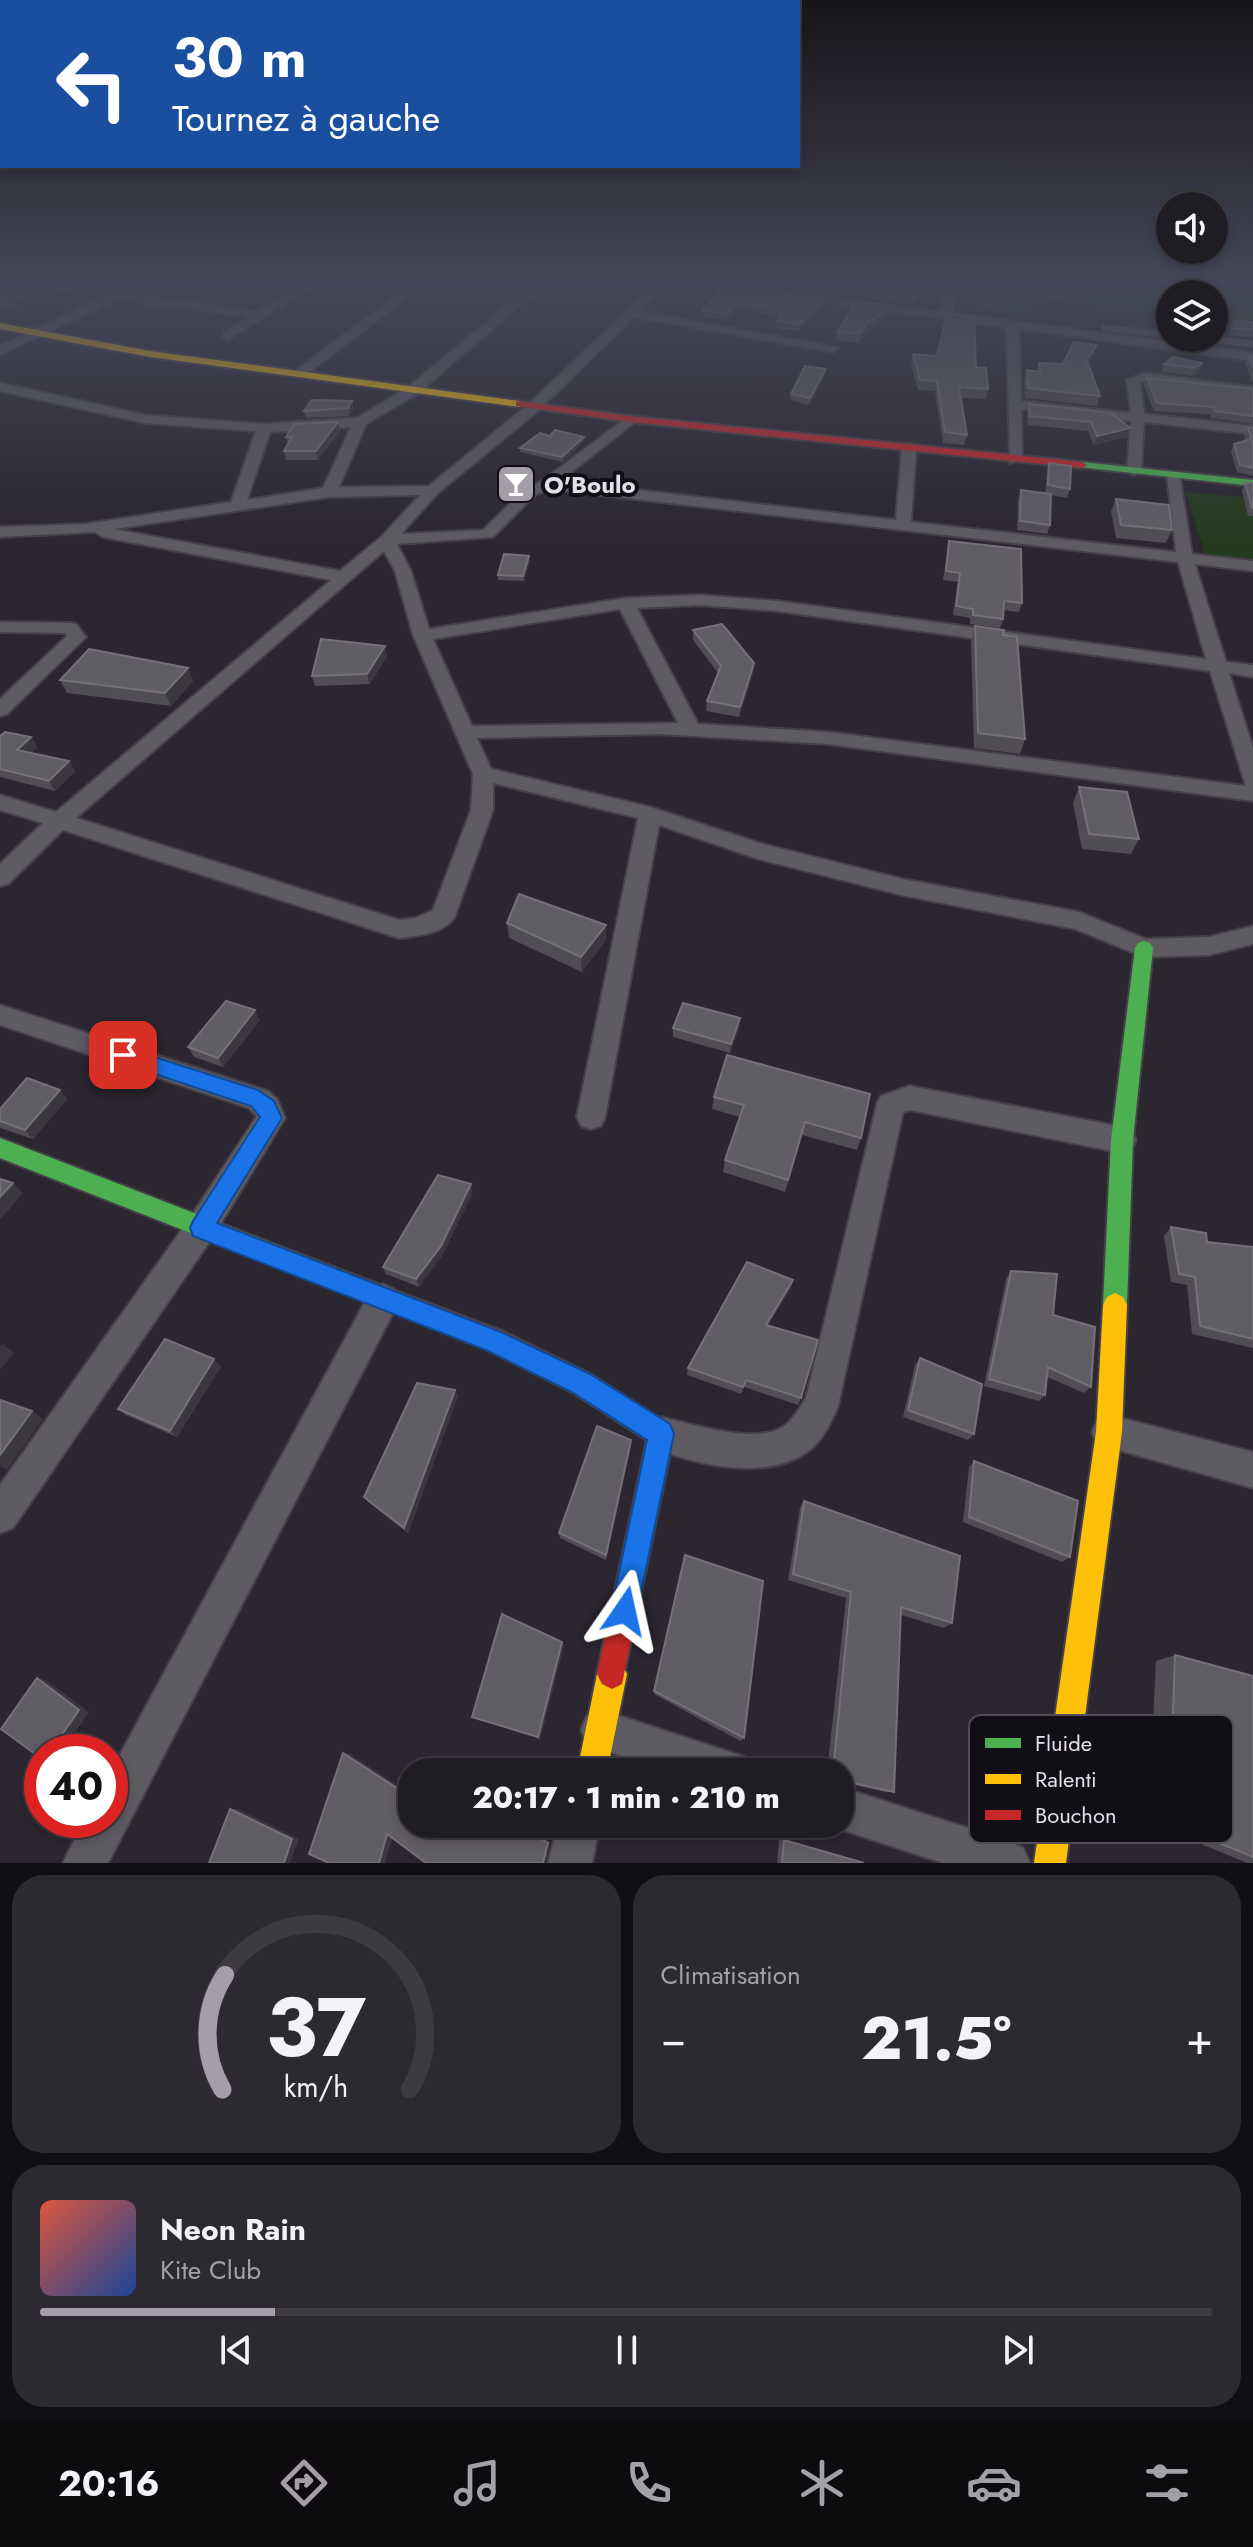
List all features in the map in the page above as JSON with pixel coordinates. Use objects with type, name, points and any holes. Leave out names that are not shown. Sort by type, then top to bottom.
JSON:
[{"type":"street","points":[[269,370],[630,419],[1253,483]]},
{"type":"street","points":[[299,374],[304,370]]},
{"type":"street","points":[[0,387],[145,419],[264,428],[360,422],[412,391],[437,370]]},
{"type":"street","points":[[0,878],[60,820],[387,540],[433,490],[534,407],[571,370]]},
{"type":"street","points":[[1014,370],[1015,460]]},
{"type":"street","points":[[1134,471],[1138,418],[1133,380],[1253,391]]},
{"type":"street","points":[[1014,404],[1253,430]]},
{"type":"street","points":[[387,540],[487,534],[530,492],[547,484],[630,419]]},
{"type":"street","points":[[329,492],[360,422]]},
{"type":"street","points":[[238,504],[264,428]]},
{"type":"street","points":[[903,524],[909,448]]},
{"type":"street","points":[[1174,475],[1185,559],[1253,781]]},
{"type":"street","points":[[547,484],[1253,566]]},
{"type":"street","points":[[0,532],[85,529],[329,492],[433,490]]},
{"type":"street","points":[[85,529],[344,577]]},
{"type":"street","points":[[0,802],[399,929],[443,916],[482,810],[483,774],[422,635],[403,571],[387,540]]},
{"type":"street","points":[[422,635],[626,603],[700,600],[777,606],[1253,671]]},
{"type":"street","points":[[626,603],[691,729]]},
{"type":"street","points":[[0,627],[70,628],[77,637],[0,710]]},
{"type":"street","points":[[466,732],[691,729],[828,738],[1253,794]]},
{"type":"street","points":[[483,774],[650,814],[772,855],[902,887],[1079,921],[1144,948],[1209,946],[1253,935]]},
{"type":"street","points":[[591,1117],[650,814]]},
{"type":"street","points":[[1070,1715],[1109,1432],[1122,1140],[1144,948]]},
{"type":"street","points":[[0,1015],[258,1099],[267,1107],[271,1118],[201,1228],[0,1515]]},
{"type":"street","points":[[0,1148],[383,1300],[493,1340],[581,1383],[661,1434],[738,1451],[785,1445],[803,1433],[821,1406],[891,1104],[898,1099],[910,1098],[1122,1140]]},
{"type":"street","points":[[128,1782],[383,1300]]},
{"type":"street","points":[[1109,1432],[1253,1470]]},
{"type":"street","points":[[595,1758],[661,1434]]},
{"type":"street","points":[[601,1730],[687,1758]]},
{"type":"street","points":[[854,1813],[1008,1863]]},
{"type":"street","points":[[85,1863],[98,1838]]},
{"type":"street","points":[[570,1863],[576,1838]]},
{"type":"street","points":[[1050,1863],[1053,1843]]},
{"type":"green space","points":[[1186,492],[1253,498],[1253,564],[1206,559]]},
{"type":"building","points":[[803,370],[825,370],[810,398],[791,394]]},
{"type":"building","points":[[917,370],[986,370],[988,389],[959,387],[967,435],[945,432],[937,381],[920,380]]},
{"type":"building","points":[[1027,370],[1091,370],[1100,396],[1028,388]]},
{"type":"building","points":[[1147,378],[1253,389],[1253,416],[1215,411],[1213,407],[1157,403]]},
{"type":"building","points":[[312,400],[352,401],[348,408],[304,411]]},
{"type":"building","points":[[1029,404],[1111,413],[1130,428],[1097,436],[1091,422],[1030,416]]},
{"type":"building","points":[[338,422],[316,451],[284,451],[292,437],[286,437],[294,424]]},
{"type":"building","points":[[1248,428],[1253,428],[1253,445]]},
{"type":"building","points":[[555,430],[584,437],[562,457],[520,448],[540,433],[550,436]]},
{"type":"building","points":[[1251,439],[1253,468],[1240,465],[1234,444]]},
{"type":"building","points":[[1049,463],[1071,466],[1070,489],[1048,485]]},
{"type":"building","points":[[1245,483],[1253,483],[1253,508],[1252,508]]},
{"type":"building","points":[[1021,490],[1051,494],[1050,525],[1020,521]]},
{"type":"building","points":[[1116,499],[1169,505],[1172,530],[1121,525]]},
{"type":"building","points":[[949,541],[1021,549],[1022,603],[1004,601],[1003,619],[973,615],[973,609],[956,606],[960,573],[946,571]]},
{"type":"building","points":[[504,554],[529,556],[523,576],[498,575]]},
{"type":"building","points":[[722,624],[754,663],[740,707],[707,701],[721,666],[693,630]]},
{"type":"building","points":[[975,626],[1004,630],[1003,635],[1017,637],[1025,739],[978,733]]},
{"type":"building","points":[[321,639],[385,646],[367,674],[312,676]]},
{"type":"building","points":[[89,649],[188,668],[165,693],[60,680]]},
{"type":"building","points":[[5,732],[31,737],[17,750],[69,761],[49,781],[0,769],[0,736]]},
{"type":"building","points":[[1079,787],[1127,792],[1139,839],[1089,834]]},
{"type":"building","points":[[519,894],[606,925],[581,957],[507,923]]},
{"type":"building","points":[[226,1001],[255,1010],[218,1058],[188,1047]]},
{"type":"building","points":[[683,1003],[740,1018],[731,1044],[673,1028]]},
{"type":"building","points":[[727,1055],[870,1094],[861,1138],[805,1122],[788,1180],[725,1160],[744,1105],[714,1097]]},
{"type":"building","points":[[27,1078],[60,1090],[25,1130],[0,1121],[0,1109]]},
{"type":"building","points":[[438,1175],[471,1184],[441,1246],[416,1279],[383,1267]]},
{"type":"building","points":[[0,1179],[13,1183],[0,1197]]},
{"type":"building","points":[[1171,1227],[1206,1233],[1207,1242],[1253,1247],[1253,1339],[1200,1326],[1195,1277],[1179,1274]]},
{"type":"building","points":[[747,1262],[793,1280],[766,1325],[818,1340],[801,1398],[746,1380],[743,1387],[688,1368]]},
{"type":"building","points":[[1011,1271],[1057,1274],[1053,1315],[1095,1327],[1091,1387],[1048,1367],[1045,1395],[989,1379]]},
{"type":"building","points":[[165,1339],[214,1359],[170,1431],[118,1409]]},
{"type":"building","points":[[920,1358],[982,1384],[974,1434],[908,1410]]},
{"type":"building","points":[[417,1383],[455,1390],[404,1528],[364,1497]]},
{"type":"building","points":[[0,1400],[32,1411],[0,1455]]},
{"type":"building","points":[[597,1426],[631,1440],[606,1555],[559,1533]]},
{"type":"building","points":[[974,1461],[1078,1501],[1070,1557],[969,1517]]},
{"type":"building","points":[[804,1501],[960,1556],[952,1623],[901,1607],[894,1792],[854,1783],[854,1758],[834,1758],[851,1592],[793,1574]]},
{"type":"building","points":[[685,1555],[763,1581],[744,1738],[654,1691]]},
{"type":"building","points":[[502,1614],[562,1642],[538,1737],[472,1717]]},
{"type":"building","points":[[1175,1655],[1253,1676],[1253,1857],[1219,1843],[1233,1843],[1233,1715],[1173,1715]]},
{"type":"building","points":[[37,1678],[79,1710],[62,1734],[24,1734],[24,1746],[1,1729]]},
{"type":"building","points":[[343,1753],[398,1789],[398,1838],[540,1838],[548,1843],[543,1863],[426,1863],[387,1834],[379,1863],[329,1863],[309,1854]]},
{"type":"building","points":[[230,1809],[292,1839],[284,1863],[209,1863]]},
{"type":"building","points":[[784,1840],[864,1863],[782,1863]]},
{"type":"traffic: fast","points":[[1082,465],[1253,483]]},
{"type":"traffic: fast","points":[[1115,1305],[1122,1140],[1144,948]]},
{"type":"traffic: fast","points":[[0,1148],[328,1276]]},
{"type":"traffic: slow","points":[[268,370],[520,404]]},
{"type":"traffic: slow","points":[[1070,1715],[1109,1432],[1115,1305]]},
{"type":"traffic: slow","points":[[595,1758],[612,1674]]},
{"type":"traffic: slow","points":[[1050,1863],[1053,1843]]},
{"type":"traffic: jam","points":[[520,404],[630,419],[1082,465]]},
{"type":"traffic: jam","points":[[328,1276],[493,1340],[581,1383],[661,1434],[612,1674]]},
{"type":"place","name":"O'Boulo","points":[[516,484]]},
{"type":"route","points":[[123,1055],[258,1099],[267,1107],[271,1118],[201,1228],[493,1340],[581,1383],[661,1434],[625,1611]]}]
